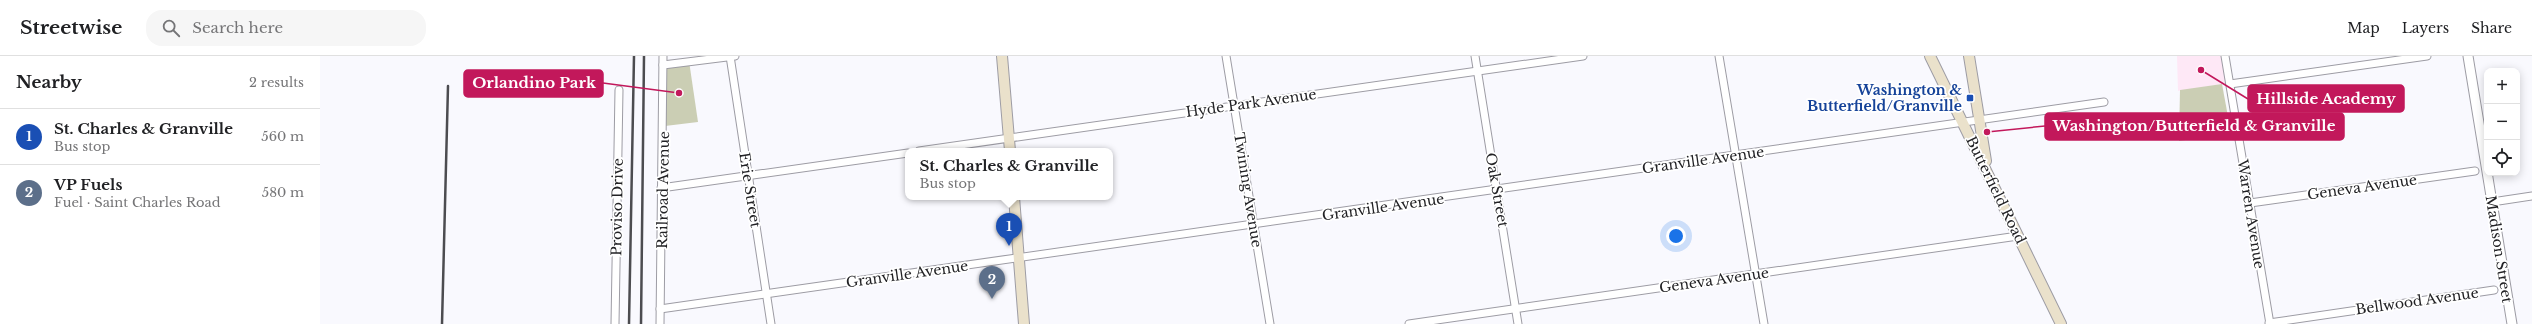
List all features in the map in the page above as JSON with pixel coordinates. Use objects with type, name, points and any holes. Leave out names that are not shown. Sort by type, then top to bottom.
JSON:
[{"type":"main road","points":[[1002,56],[1010,148]]},
{"type":"main road","name":"Butterfield Road","points":[[1930,56],[2061,324]]},
{"type":"main road","points":[[1969,56],[1987,171]]},
{"type":"main road","points":[[1014,200],[1024,324]]},
{"type":"street","name":"Railroad Avenue","points":[[660,324],[663,56]]},
{"type":"street","points":[[664,65],[732,56]]},
{"type":"street","name":"Erie Street","points":[[732,56],[748,175],[771,324]]},
{"type":"street","name":"Twining Avenue","points":[[1226,56],[1270,324]]},
{"type":"street","name":"Oak Street","points":[[1475,56],[1518,324]]},
{"type":"street","name":"Hyde Park Avenue","points":[[942,148],[1583,56]]},
{"type":"street","points":[[1719,56],[1764,324]]},
{"type":"street","name":"Warren Avenue","points":[[2225,56],[2270,323]]},
{"type":"street","points":[[2230,84],[2427,56]]},
{"type":"street","name":"Madison Street","points":[[2468,56],[2512,324]]},
{"type":"street","name":"Proviso Drive","points":[[615,324],[619,90]]},
{"type":"street","name":"Granville Avenue","points":[[660,309],[2104,102]]},
{"type":"street","points":[[661,188],[905,153]]},
{"type":"street","name":"Geneva Avenue","points":[[2250,204],[2475,171]]},
{"type":"street","points":[[2492,202],[2532,196]]},
{"type":"street","name":"Geneva Avenue","points":[[1409,324],[2018,236]]},
{"type":"street","name":"Bellwood Avenue","points":[[2270,323],[2494,290]]},
{"type":"shaded area","points":[[2177,56],[2223,56],[2228,83],[2178,91]]},
{"type":"green space","points":[[689,61],[698,122],[665,126],[664,64]]},
{"type":"green space","points":[[2222,84],[2231,133],[2179,141],[2180,90]]},
{"type":"railway","points":[[629,324],[634,56]]},
{"type":"railway","points":[[641,324],[644,56]]},
{"type":"railway","points":[[442,324],[448,86]]},
{"type":"place","name":"Hillside Academy","points":[[2201,70]]},
{"type":"place","name":"Orlandino Park","points":[[679,93]]},
{"type":"place","name":"Washington & Butterfield/Granville","points":[[1970,98]]},
{"type":"place","name":"Washington/Butterfield & Granville","points":[[1987,132]]},
{"type":"place","name":"St. Charles & Granville","points":[[1009,246]]},
{"type":"place","name":"VP Fuels","points":[[992,299]]}]
